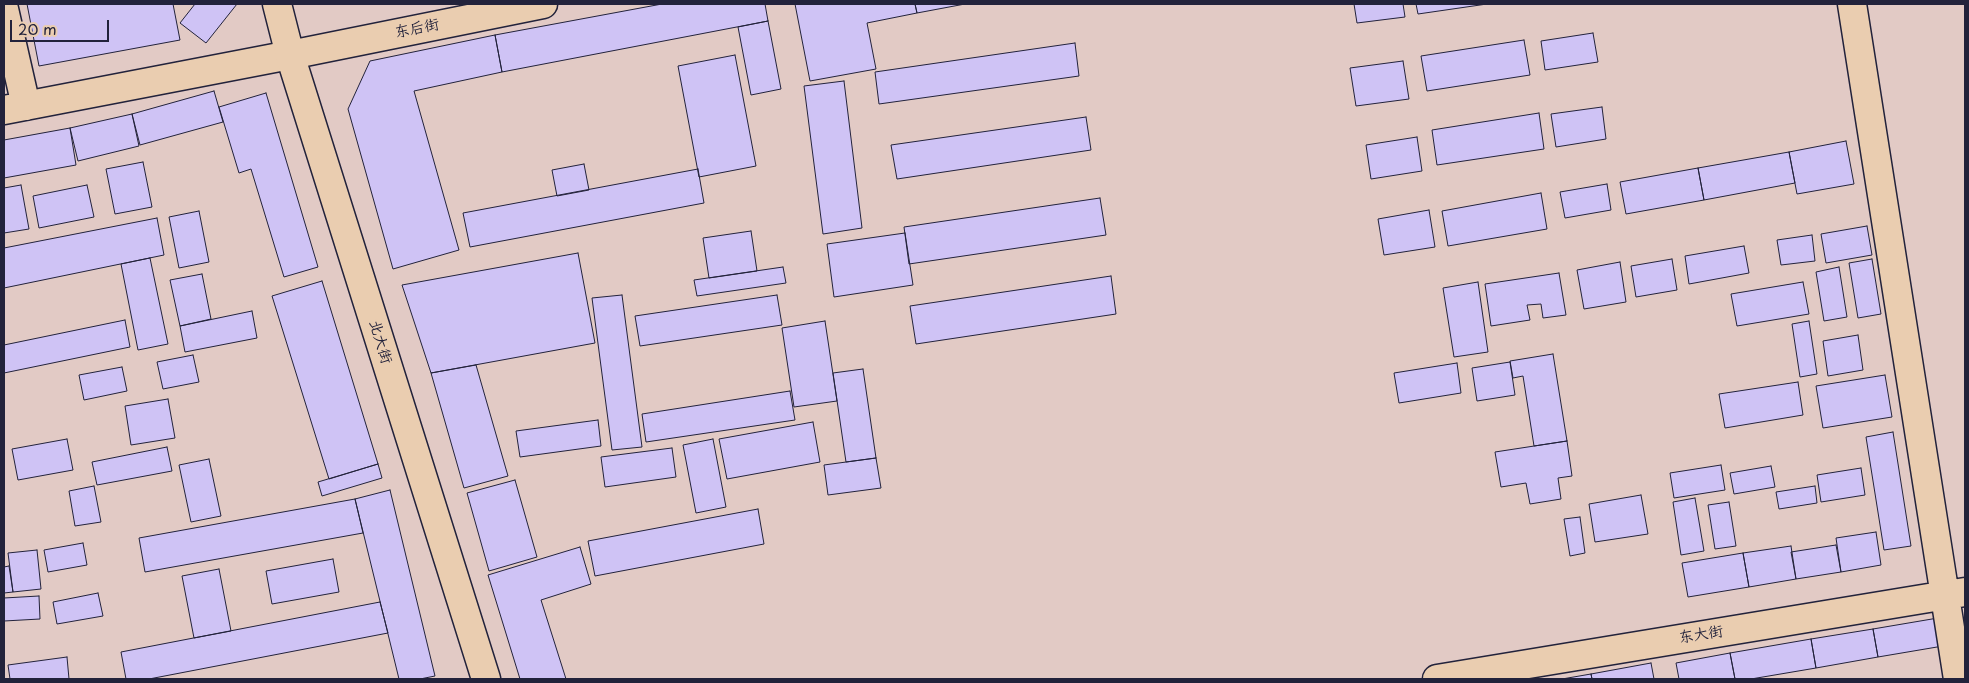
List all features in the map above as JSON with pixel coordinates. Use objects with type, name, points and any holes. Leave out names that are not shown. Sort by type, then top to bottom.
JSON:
[{"type":"street","name":"北大街","points":[[277,4],[290,55],[486,679]]},
{"type":"street","name":"东后街","points":[[15,108],[543,4]]},
{"type":"street","points":[[1852,4],[1955,593],[1958,679]]},
{"type":"street","points":[[4,9],[15,108]]},
{"type":"street","name":"东大街","points":[[1437,679],[1955,593]]},
{"type":"building","points":[[27,4],[173,4],[180,40],[39,66]]},
{"type":"building","points":[[195,4],[237,4],[206,43],[180,23]]},
{"type":"building","points":[[662,4],[765,4],[768,21],[502,72],[495,35]]},
{"type":"building","points":[[795,4],[915,4],[917,13],[867,23],[876,69],[810,81]]},
{"type":"building","points":[[915,4],[965,4],[917,13]]},
{"type":"building","points":[[1354,4],[1403,4],[1405,17],[1357,23]]},
{"type":"building","points":[[1416,4],[1487,4],[1418,14]]},
{"type":"building","points":[[768,21],[781,89],[751,95],[738,27]]},
{"type":"building","points":[[1593,33],[1598,62],[1545,70],[1541,41]]},
{"type":"building","points":[[495,35],[502,72],[414,91],[459,250],[393,269],[348,109],[370,61]]},
{"type":"building","points":[[1524,40],[1530,75],[1427,91],[1421,56]]},
{"type":"building","points":[[1075,43],[1079,76],[879,104],[875,72]]},
{"type":"building","points":[[735,55],[756,166],[699,177],[678,66]]},
{"type":"building","points":[[1403,61],[1409,99],[1356,106],[1350,68]]},
{"type":"building","points":[[844,81],[862,228],[823,234],[804,86]]},
{"type":"building","points":[[214,91],[223,122],[140,145],[132,114]]},
{"type":"building","points":[[266,93],[318,267],[284,277],[251,169],[239,173],[219,107]]},
{"type":"building","points":[[1602,107],[1606,139],[1556,147],[1551,114]]},
{"type":"building","points":[[1539,113],[1544,149],[1437,165],[1432,130]]},
{"type":"building","points":[[132,114],[139,146],[78,161],[70,128]]},
{"type":"building","points":[[1086,117],[1091,150],[897,179],[891,145]]},
{"type":"building","points":[[70,128],[76,165],[4,178],[4,140]]},
{"type":"building","points":[[1417,137],[1422,171],[1371,179],[1366,145]]},
{"type":"building","points":[[1846,141],[1854,184],[1797,194],[1789,152]]},
{"type":"building","points":[[1789,152],[1795,183],[1704,200],[1698,168]]},
{"type":"building","points":[[143,162],[152,207],[115,214],[106,169]]},
{"type":"building","points":[[584,164],[589,190],[557,196],[552,170]]},
{"type":"building","points":[[1698,168],[1704,200],[1626,214],[1620,182]]},
{"type":"building","points":[[698,169],[704,203],[470,247],[463,213]]},
{"type":"building","points":[[1607,184],[1611,210],[1565,218],[1560,192]]},
{"type":"building","points":[[21,185],[29,229],[4,233],[4,188]]},
{"type":"building","points":[[87,185],[94,217],[39,228],[33,196]]},
{"type":"building","points":[[1541,193],[1547,229],[1448,246],[1442,211]]},
{"type":"building","points":[[1100,198],[1106,235],[909,264],[904,227]]},
{"type":"building","points":[[1429,210],[1435,247],[1384,255],[1378,219]]},
{"type":"building","points":[[199,211],[209,262],[179,268],[169,217]]},
{"type":"building","points":[[157,218],[164,255],[4,288],[4,248]]},
{"type":"building","points":[[1867,226],[1872,255],[1826,263],[1821,234]]},
{"type":"building","points":[[751,231],[757,271],[709,278],[703,238]]},
{"type":"building","points":[[905,233],[913,285],[834,297],[827,244]]},
{"type":"building","points":[[1812,235],[1815,261],[1781,265],[1777,240]]},
{"type":"building","points":[[1744,246],[1749,273],[1689,284],[1685,256]]},
{"type":"building","points":[[578,253],[595,343],[431,373],[402,285]]},
{"type":"building","points":[[150,258],[168,344],[138,350],[121,264]]},
{"type":"building","points":[[1672,259],[1677,290],[1636,297],[1631,266]]},
{"type":"building","points":[[1872,259],[1881,314],[1858,318],[1849,263]]},
{"type":"building","points":[[1620,262],[1626,302],[1584,309],[1577,270]]},
{"type":"building","points":[[783,267],[786,283],[697,296],[694,280]]},
{"type":"building","points":[[1839,267],[1847,317],[1824,321],[1816,272]]},
{"type":"building","points":[[1559,273],[1566,315],[1543,318],[1541,304],[1527,305],[1530,320],[1491,326],[1485,284]]},
{"type":"building","points":[[202,274],[211,319],[180,326],[170,280]]},
{"type":"building","points":[[1111,276],[1116,314],[916,344],[910,306]]},
{"type":"building","points":[[322,281],[378,464],[329,479],[272,296]]},
{"type":"building","points":[[1478,282],[1488,352],[1454,357],[1443,288]]},
{"type":"building","points":[[1803,282],[1809,314],[1737,326],[1731,294]]},
{"type":"building","points":[[622,295],[642,447],[612,450],[592,298]]},
{"type":"building","points":[[777,295],[782,325],[640,346],[635,316]]},
{"type":"building","points":[[252,311],[257,338],[185,352],[180,326]]},
{"type":"building","points":[[125,320],[130,347],[4,373],[4,345]]},
{"type":"building","points":[[825,321],[837,401],[794,407],[782,328]]},
{"type":"building","points":[[1809,321],[1817,374],[1800,377],[1792,324]]},
{"type":"building","points":[[1858,335],[1863,370],[1828,376],[1823,341]]},
{"type":"building","points":[[1553,354],[1567,441],[1534,446],[1523,376],[1513,378],[1510,361]]},
{"type":"building","points":[[193,355],[199,382],[163,389],[157,362]]},
{"type":"building","points":[[1510,362],[1515,395],[1477,401],[1472,368]]},
{"type":"building","points":[[1457,363],[1461,393],[1399,403],[1394,373]]},
{"type":"building","points":[[476,365],[508,476],[464,488],[431,373]]},
{"type":"building","points":[[122,367],[127,391],[84,400],[79,375]]},
{"type":"building","points":[[863,369],[876,458],[846,462],[833,373]]},
{"type":"building","points":[[1885,375],[1892,417],[1823,428],[1816,386]]},
{"type":"building","points":[[1798,382],[1803,415],[1725,428],[1719,394]]},
{"type":"building","points":[[790,391],[795,420],[646,442],[642,414]]},
{"type":"building","points":[[168,399],[175,438],[131,445],[125,406]]},
{"type":"building","points":[[598,420],[601,446],[520,457],[516,431]]},
{"type":"building","points":[[813,422],[820,462],[727,479],[719,439]]},
{"type":"building","points":[[1893,432],[1911,546],[1884,550],[1866,437]]},
{"type":"building","points":[[67,439],[73,470],[18,480],[12,449]]},
{"type":"building","points":[[713,439],[726,507],[696,513],[683,445]]},
{"type":"building","points":[[1567,441],[1572,476],[1558,478],[1561,499],[1530,504],[1526,483],[1501,487],[1495,452]]},
{"type":"building","points":[[167,447],[172,471],[97,485],[92,462]]},
{"type":"building","points":[[672,448],[676,477],[605,487],[601,457]]},
{"type":"building","points":[[876,458],[881,488],[828,495],[824,465]]},
{"type":"building","points":[[209,459],[221,516],[191,522],[179,465]]},
{"type":"building","points":[[378,464],[382,478],[322,496],[318,482]]},
{"type":"building","points":[[1721,465],[1725,490],[1674,498],[1670,473]]},
{"type":"building","points":[[1771,466],[1775,487],[1734,494],[1730,473]]},
{"type":"building","points":[[1861,468],[1865,495],[1821,502],[1817,475]]},
{"type":"building","points":[[515,480],[537,557],[489,571],[467,493]]},
{"type":"building","points":[[94,486],[101,522],[75,526],[69,491]]},
{"type":"building","points":[[1815,486],[1817,503],[1779,509],[1776,492]]},
{"type":"building","points":[[390,490],[435,676],[420,679],[399,679],[355,499]]},
{"type":"building","points":[[1641,495],[1648,534],[1595,542],[1589,504]]},
{"type":"building","points":[[1695,498],[1704,551],[1681,555],[1673,502]]},
{"type":"building","points":[[355,499],[363,533],[145,572],[139,538]]},
{"type":"building","points":[[1729,502],[1736,546],[1715,549],[1708,505]]},
{"type":"building","points":[[758,509],[764,544],[595,576],[588,541]]},
{"type":"building","points":[[1580,517],[1585,553],[1570,556],[1564,519]]},
{"type":"building","points":[[1876,532],[1881,565],[1841,572],[1836,538]]},
{"type":"building","points":[[83,543],[87,565],[48,572],[44,550]]},
{"type":"building","points":[[1836,545],[1841,572],[1796,579],[1791,552]]},
{"type":"building","points":[[1791,546],[1796,579],[1749,587],[1743,553]]},
{"type":"building","points":[[580,547],[591,584],[541,600],[566,679],[520,679],[488,575]]},
{"type":"building","points":[[37,550],[41,589],[13,592],[8,553]]},
{"type":"building","points":[[1743,553],[1749,587],[1688,597],[1682,563]]},
{"type":"building","points":[[333,559],[339,592],[272,604],[266,571]]},
{"type":"building","points":[[9,566],[13,592],[4,593],[4,567]]},
{"type":"building","points":[[219,569],[231,631],[194,638],[182,576]]},
{"type":"building","points":[[98,593],[103,616],[57,624],[53,602]]},
{"type":"building","points":[[39,596],[40,619],[4,621],[4,598]]},
{"type":"building","points":[[380,602],[388,633],[149,679],[126,679],[121,652]]},
{"type":"building","points":[[1938,618],[1943,646],[1878,657],[1873,629]]},
{"type":"building","points":[[1873,629],[1878,657],[1816,668],[1811,639]]},
{"type":"building","points":[[1811,639],[1816,668],[1751,679],[1735,679],[1730,653]]},
{"type":"building","points":[[1730,653],[1735,679],[1679,679],[1676,663]]},
{"type":"building","points":[[67,657],[69,679],[10,679],[8,665]]},
{"type":"building","points":[[1651,663],[1654,679],[1592,679],[1591,674]]},
{"type":"building","points":[[1591,674],[1592,679],[1562,679]]}]
